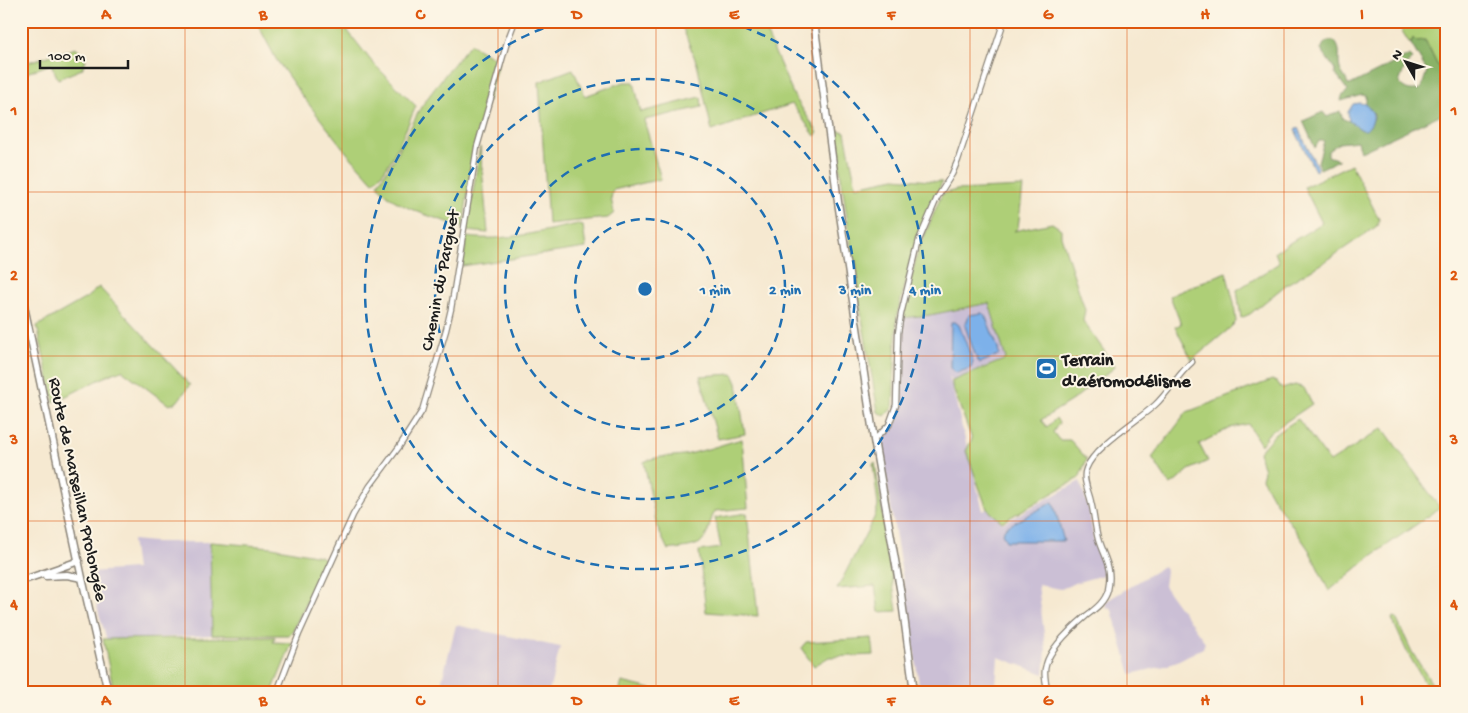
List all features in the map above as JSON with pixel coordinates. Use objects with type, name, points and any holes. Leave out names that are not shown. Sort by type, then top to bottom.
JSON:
[{"type":"street","name":"Chemin du Parguet","points":[[277,692],[299,634],[353,515],[370,486],[399,447],[422,411],[451,310],[477,147],[515,21]]},
{"type":"street","points":[[814,21],[838,202],[874,440],[901,594],[914,692]]},
{"type":"street","points":[[874,440],[888,425],[896,405],[900,314],[919,240],[937,198],[952,174],[958,160],[1004,21]]},
{"type":"street","name":"Route de Marseillan Prolongée","points":[[21,292],[108,692]]},
{"type":"street","points":[[1048,692],[1045,666],[1052,653],[1075,626],[1100,606],[1107,593],[1108,561],[1098,540],[1092,504],[1084,477],[1085,470],[1098,452],[1134,420],[1156,404],[1184,369],[1192,362]]},
{"type":"street","points":[[24,580],[79,561]]},
{"type":"street","points":[[24,580],[40,576],[66,575],[82,578]]},
{"type":"shaded area","points":[[989,302],[1006,358],[952,381],[949,375],[983,511],[987,509],[1003,523],[1080,481],[1089,510],[1094,543],[1103,562],[1103,575],[1061,589],[1038,585],[1046,650],[1044,674],[998,657],[996,686],[993,692],[920,692],[882,454],[884,438],[899,420],[901,318],[974,307]]},
{"type":"shaded area","points":[[132,540],[210,542],[212,635],[107,640],[89,572],[136,569]]},
{"type":"shaded area","points":[[1164,566],[1166,571],[1164,586],[1205,642],[1203,648],[1169,665],[1131,674],[1111,607],[1107,609],[1105,602]]},
{"type":"shaded area","points":[[456,625],[560,647],[549,692],[439,692]]},
{"type":"green space","points":[[256,21],[340,21],[372,62],[416,106],[392,158],[380,176],[373,182],[347,153],[300,93],[276,59]]},
{"type":"green space","points":[[691,21],[761,21],[794,96],[818,133],[815,136],[792,104],[712,131],[697,64],[682,26]]},
{"type":"green space","points":[[1402,21],[1447,21],[1447,85],[1425,40],[1416,41],[1413,38],[1410,44],[1402,31]]},
{"type":"green space","points":[[1413,38],[1416,41],[1425,40],[1447,85],[1447,115],[1444,113],[1361,152],[1358,141],[1339,143],[1328,151],[1328,156],[1339,160],[1320,169],[1318,162],[1324,141],[1319,141],[1315,148],[1303,121],[1323,112],[1327,117],[1340,111],[1343,119],[1362,130],[1370,126],[1374,118],[1374,114],[1366,104],[1366,96],[1362,95],[1341,101],[1342,96],[1348,91],[1321,50],[1324,43],[1334,41],[1337,44],[1340,69],[1348,85],[1410,55],[1413,58],[1405,67],[1399,83],[1406,89],[1414,90],[1421,89],[1427,71],[1411,44]]},
{"type":"green space","points":[[21,44],[28,62],[76,48],[86,60],[82,69],[58,79],[51,64],[21,75]]},
{"type":"green space","points":[[470,44],[495,58],[498,63],[474,149],[463,227],[404,206],[393,200],[378,184],[396,156],[421,107]]},
{"type":"green space","points":[[573,69],[585,96],[624,82],[634,82],[641,112],[701,97],[702,107],[644,120],[661,179],[613,190],[611,198],[614,213],[608,218],[548,224],[539,82]]},
{"type":"green space","points":[[834,129],[845,132],[856,186],[895,178],[942,182],[917,241],[897,315],[893,407],[885,416],[878,412],[860,307]]},
{"type":"green space","points":[[480,147],[488,233],[467,231]]},
{"type":"green space","points":[[1351,164],[1379,219],[1377,226],[1326,261],[1287,284],[1250,314],[1241,318],[1237,290],[1279,263],[1275,252],[1322,223],[1304,187]]},
{"type":"green space","points":[[1023,187],[1018,228],[1014,231],[1052,223],[1061,229],[1061,236],[1085,310],[1083,321],[1115,366],[1074,399],[1041,420],[1047,427],[1056,418],[1059,423],[1053,432],[1059,440],[1070,440],[1087,459],[1079,478],[1002,522],[987,509],[966,451],[972,439],[952,386],[952,381],[1006,359],[989,303],[930,315],[901,318],[920,243],[942,194],[956,190]]},
{"type":"green space","points":[[578,224],[583,226],[586,248],[462,266],[467,237],[509,237]]},
{"type":"green space","points":[[1226,272],[1234,303],[1236,322],[1192,360],[1175,327],[1181,324],[1170,296]]},
{"type":"green space","points":[[99,287],[190,385],[177,402],[169,405],[122,370],[54,402],[37,326],[86,298]]},
{"type":"green space","points":[[733,374],[737,383],[745,434],[718,439],[700,376]]},
{"type":"green space","points":[[1272,380],[1278,383],[1282,389],[1295,385],[1304,388],[1312,404],[1268,434],[1261,445],[1248,424],[1230,428],[1199,444],[1208,461],[1189,470],[1170,485],[1152,458],[1187,412]]},
{"type":"green space","points":[[1298,419],[1330,462],[1383,428],[1440,508],[1370,557],[1329,591],[1309,550],[1273,498],[1262,478],[1264,471],[1259,452],[1275,434]]},
{"type":"green space","points":[[742,439],[748,508],[715,511],[707,535],[699,544],[668,550],[657,527],[644,462],[656,458],[706,450]]},
{"type":"green space","points":[[875,462],[897,611],[879,612],[875,586],[837,589],[874,518],[878,506],[873,464]]},
{"type":"green space","points":[[747,513],[758,616],[706,612],[699,551],[721,548],[715,518]]},
{"type":"green space","points":[[210,542],[272,547],[320,556],[326,561],[289,635],[212,635]]},
{"type":"green space","points":[[1393,617],[1396,618],[1412,652],[1437,692],[1430,692],[1406,650],[1392,619]]},
{"type":"green space","points":[[275,637],[273,642],[292,643],[272,692],[114,692],[103,639]]},
{"type":"green space","points":[[872,638],[874,655],[829,657],[814,666],[801,648],[806,642]]},
{"type":"green space","points":[[622,682],[663,692],[619,692]]},
{"type":"water","points":[[1353,104],[1366,104],[1373,114],[1373,120],[1366,130],[1362,130],[1349,121],[1348,112]]},
{"type":"water","points":[[1298,128],[1318,169],[1315,171],[1295,130]]},
{"type":"water","points":[[982,313],[985,315],[999,355],[980,363],[977,360],[965,326],[969,315]]},
{"type":"water","points":[[951,322],[959,325],[973,361],[971,368],[956,373],[950,368]]},
{"type":"water","points":[[1053,502],[1064,541],[1006,541],[1002,533],[1006,527]]},
{"type":"place","name":"Terrain d'aéromodélisme","points":[[1046,369]]}]
